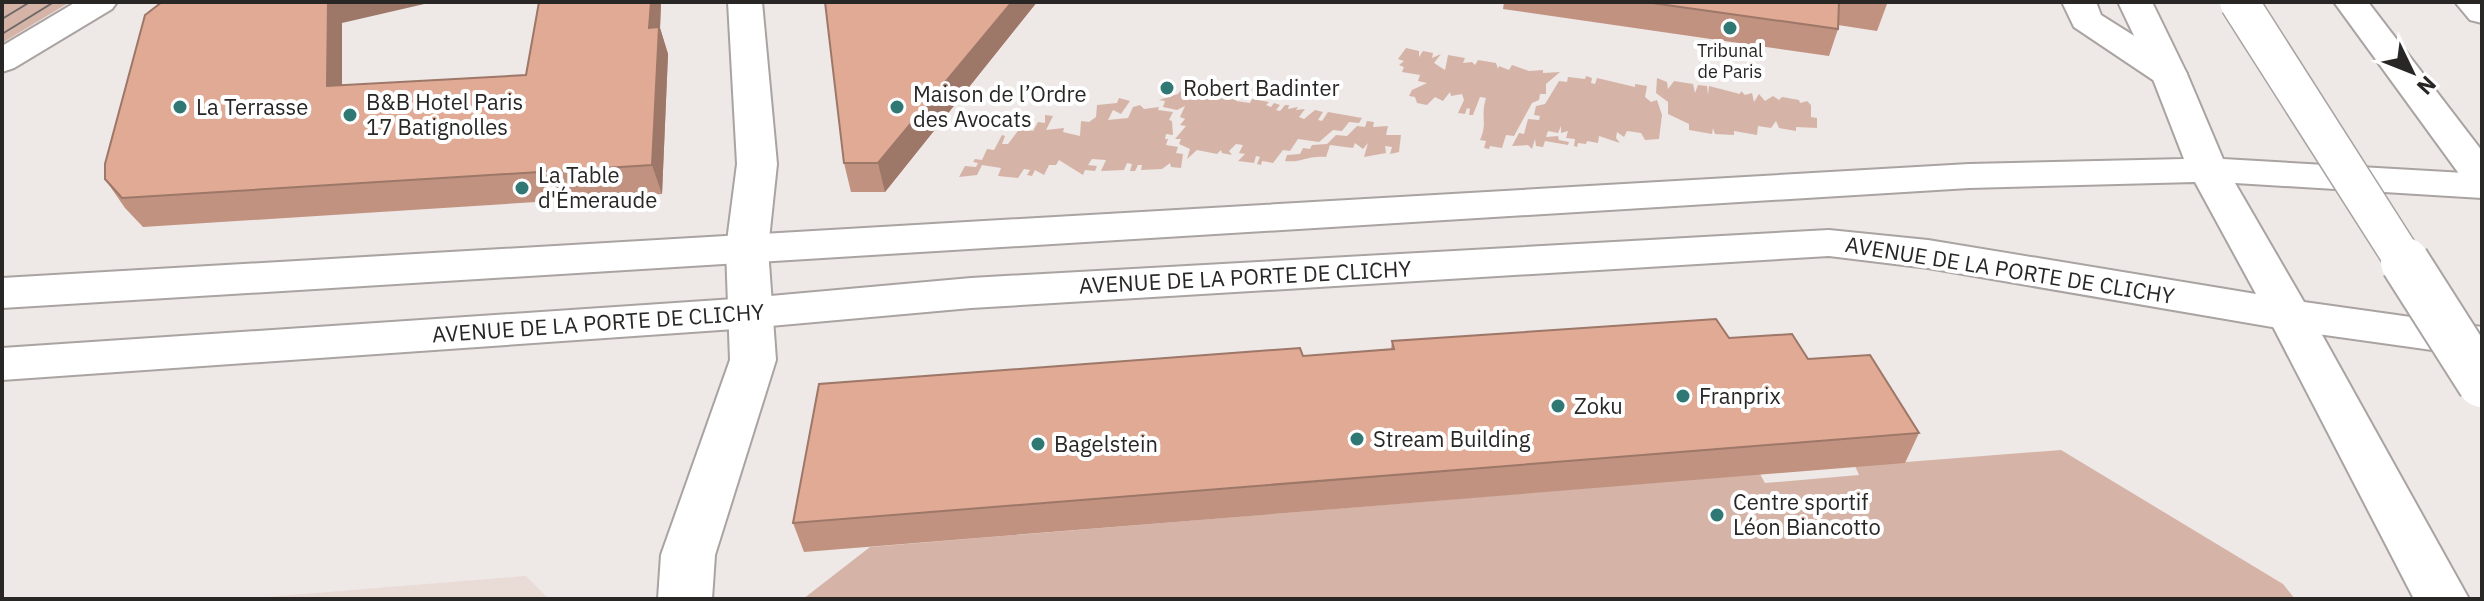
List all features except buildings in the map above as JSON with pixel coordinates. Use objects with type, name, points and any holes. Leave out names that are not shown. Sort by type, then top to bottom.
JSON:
[{"type":"main road","points":[[2,61],[100,2]]},
{"type":"main road","points":[[685,599],[688,555],[753,360],[747,249],[757,164],[745,2]]},
{"type":"main road","points":[[2079,2],[2086,20],[2169,74]]},
{"type":"main road","points":[[2135,2],[2169,74],[2208,170],[2442,599]]},
{"type":"main road","points":[[2239,2],[2482,383]]},
{"type":"main road","points":[[2351,2],[2482,178]]},
{"type":"main road","points":[[2472,2],[2482,13]]},
{"type":"main road","points":[[2,293],[1881,180],[2208,170],[2482,186]]},
{"type":"main road","name":"AVENUE DE LA PORTE DE CLICHY","points":[[2,364],[749,313],[986,292],[1829,243],[1928,254],[2289,315],[2482,343]]},
{"type":"shaded area","points":[[70,2],[2,43],[2,4]]},
{"type":"shaded area","points":[[1406,48],[1419,51],[1419,57],[1423,51],[1433,53],[1432,58],[1441,54],[1434,63],[1445,70],[1448,55],[1465,58],[1463,63],[1472,62],[1475,65],[1478,60],[1496,63],[1498,69],[1499,66],[1509,70],[1512,65],[1529,71],[1560,72],[1546,84],[1546,94],[1540,94],[1539,100],[1532,103],[1514,136],[1506,135],[1502,148],[1490,146],[1489,149],[1484,148],[1486,141],[1480,140],[1486,98],[1480,97],[1473,115],[1469,115],[1470,109],[1467,108],[1465,114],[1458,113],[1464,100],[1462,94],[1451,96],[1450,92],[1443,101],[1435,97],[1427,105],[1417,103],[1415,97],[1409,96],[1412,90],[1427,83],[1418,81],[1420,75],[1402,72],[1404,67],[1399,65],[1404,61],[1398,59]]},
{"type":"shaded area","points":[[1586,76],[1592,78],[1591,83],[1595,84],[1597,78],[1635,87],[1635,84],[1647,86],[1645,97],[1651,102],[1657,100],[1662,115],[1659,139],[1645,140],[1641,133],[1627,131],[1624,137],[1617,132],[1616,138],[1620,143],[1599,136],[1598,143],[1587,141],[1586,144],[1578,143],[1577,147],[1574,146],[1575,139],[1566,138],[1568,131],[1561,133],[1561,126],[1558,133],[1548,131],[1546,137],[1558,136],[1559,140],[1569,142],[1568,145],[1545,141],[1543,147],[1536,146],[1535,139],[1532,149],[1528,145],[1512,146],[1519,133],[1524,134],[1528,119],[1539,120],[1540,116],[1534,115],[1536,106],[1545,104],[1559,81],[1567,82],[1568,77],[1585,79]]},
{"type":"shaded area","points":[[1657,78],[1667,82],[1668,89],[1674,81],[1693,84],[1695,93],[1698,85],[1707,86],[1708,95],[1709,86],[1740,94],[1741,91],[1745,95],[1752,93],[1754,102],[1759,94],[1765,101],[1773,96],[1779,100],[1782,97],[1799,100],[1800,103],[1807,101],[1811,105],[1811,117],[1817,118],[1817,128],[1796,127],[1796,131],[1779,128],[1776,121],[1771,128],[1758,126],[1757,135],[1734,131],[1734,135],[1715,134],[1713,128],[1712,134],[1689,130],[1689,124],[1668,114],[1668,102],[1656,93]]},
{"type":"shaded area","points":[[1182,89],[1192,91],[1187,99],[1193,100],[1202,91],[1217,97],[1237,96],[1236,101],[1250,103],[1252,99],[1269,102],[1266,105],[1271,107],[1274,103],[1280,105],[1276,110],[1280,111],[1285,105],[1289,105],[1288,109],[1298,107],[1296,110],[1305,109],[1299,117],[1304,119],[1315,110],[1323,112],[1318,120],[1322,121],[1328,112],[1362,118],[1359,123],[1349,122],[1342,131],[1333,130],[1319,142],[1298,139],[1290,151],[1283,150],[1273,163],[1262,161],[1261,165],[1257,164],[1260,157],[1256,156],[1254,163],[1238,161],[1245,154],[1239,153],[1243,145],[1236,144],[1229,151],[1232,155],[1221,150],[1217,154],[1197,150],[1187,159],[1190,149],[1179,144],[1181,139],[1175,139],[1186,126],[1180,125],[1185,119],[1180,117],[1185,106],[1177,110],[1163,107],[1165,101],[1159,100],[1178,94]]},
{"type":"shaded area","points":[[1119,98],[1130,101],[1121,114],[1113,110],[1108,120],[1128,118],[1133,107],[1140,105],[1144,109],[1159,107],[1158,110],[1173,112],[1169,120],[1172,121],[1173,135],[1166,134],[1165,139],[1168,139],[1166,145],[1178,147],[1176,153],[1183,154],[1181,168],[1171,167],[1170,163],[1162,169],[1141,170],[1142,165],[1138,165],[1135,171],[1130,171],[1132,164],[1127,163],[1124,170],[1101,171],[1106,160],[1092,159],[1088,165],[1097,166],[1095,171],[1085,170],[1083,175],[1059,160],[1056,165],[1049,165],[1044,175],[1035,170],[1032,176],[1027,175],[1030,170],[1024,169],[1018,178],[998,176],[1001,168],[982,165],[977,175],[959,177],[965,166],[976,167],[978,163],[973,162],[975,159],[982,160],[987,149],[994,150],[1002,135],[1005,136],[1002,144],[1008,144],[1020,128],[1033,131],[1038,122],[1045,123],[1045,115],[1053,116],[1046,130],[1064,128],[1063,132],[1080,136],[1081,121],[1089,122],[1096,117],[1097,105],[1117,103]]},
{"type":"shaded area","points":[[1367,121],[1374,122],[1373,127],[1388,126],[1386,135],[1401,135],[1399,152],[1390,154],[1392,147],[1385,146],[1386,153],[1364,157],[1368,143],[1363,149],[1355,143],[1353,148],[1330,145],[1326,157],[1285,161],[1287,155],[1300,154],[1303,148],[1327,144],[1336,135],[1347,136],[1357,126],[1365,127]]},
{"type":"shaded area","name":"Centre sportif Léon Biancotto","points":[[2061,450],[2283,584],[2295,599],[803,599],[870,547],[1760,474],[1765,483],[1859,475],[1855,466]]},
{"type":"shaded area","points":[[526,576],[549,599],[243,599]]},
{"type":"tram line","points":[[2,19],[30,2]]},
{"type":"tram line","points":[[2,34],[54,2]]},
{"type":"place","name":"Tribunal de Paris","points":[[1730,28]]},
{"type":"place","name":"Robert Badinter","points":[[1167,88]]},
{"type":"place","name":"La Terrasse","points":[[180,107]]},
{"type":"place","name":"Maison de l’Ordre des Avocats","points":[[897,107]]},
{"type":"place","name":"B&B Hotel Paris 17 Batignolles","points":[[350,115]]},
{"type":"place","name":"La Table d'Émeraude","points":[[522,188]]},
{"type":"place","name":"Franprix","points":[[1683,396]]},
{"type":"place","name":"Zoku","points":[[1558,406]]},
{"type":"place","name":"Stream Building","points":[[1357,439]]},
{"type":"place","name":"Bagelstein","points":[[1038,444]]},
{"type":"place","name":"Centre sportif Léon Biancotto","points":[[1717,515]]}]
